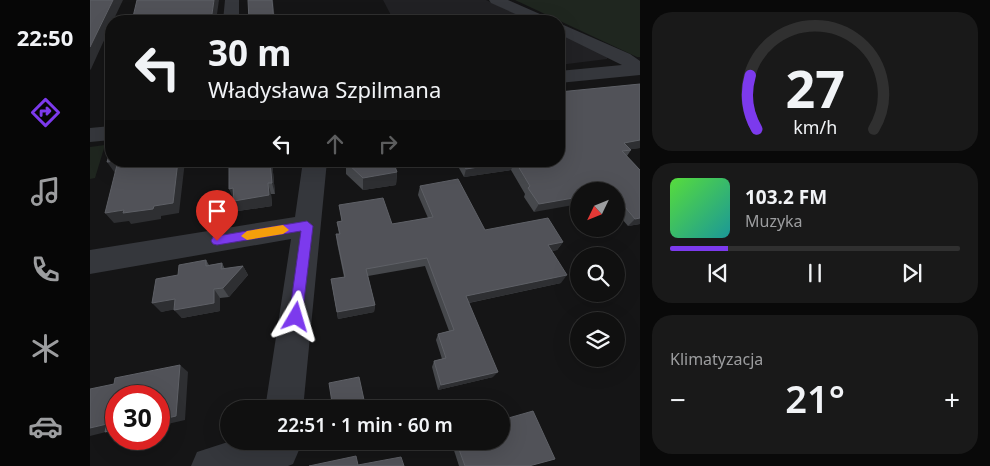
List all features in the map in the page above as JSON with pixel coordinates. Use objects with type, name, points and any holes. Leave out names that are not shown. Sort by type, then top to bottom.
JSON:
[{"type":"street","points":[[231,15],[232,0]]},
{"type":"street","points":[[496,0],[530,15]]},
{"type":"street","points":[[565,31],[624,58],[640,69]]},
{"type":"street","points":[[565,76],[640,69]]},
{"type":"street","points":[[90,135],[105,133]]},
{"type":"street","points":[[285,400],[314,167]]},
{"type":"street","points":[[90,262],[307,226]]},
{"type":"street","points":[[211,466],[278,452]]},
{"type":"shaded area","points":[[383,0],[486,0],[519,15],[442,14],[391,15]]},
{"type":"shaded area","points":[[515,0],[640,0],[640,57],[565,23],[565,15],[547,15]]},
{"type":"shaded area","points":[[565,36],[608,56],[607,59],[565,64]]},
{"type":"shaded area","points":[[105,145],[95,178],[90,179],[90,147]]},
{"type":"building","points":[[90,0],[113,0],[105,15],[90,47]]},
{"type":"building","points":[[137,0],[214,0],[212,15],[133,15]]},
{"type":"building","points":[[248,0],[272,0],[273,15],[249,15]]},
{"type":"building","points":[[640,84],[640,140],[624,143],[631,150],[622,151],[640,170],[640,218],[635,219],[625,207],[625,182],[570,182],[570,199],[539,204],[528,188],[530,186],[519,167],[565,167],[565,91]]},
{"type":"building","points":[[116,167],[177,167],[173,203],[154,206],[153,209],[105,213]]},
{"type":"building","points":[[229,167],[271,167],[272,183],[268,183],[269,195],[234,201],[233,188],[229,189]]},
{"type":"building","points":[[351,167],[395,167],[397,172],[363,178]]},
{"type":"building","points":[[458,179],[485,230],[548,218],[563,242],[548,245],[567,275],[466,296],[498,372],[441,385],[434,361],[446,358],[438,334],[454,330],[427,258],[366,269],[375,305],[337,312],[331,279],[345,277],[336,234],[340,234],[337,222],[342,221],[339,205],[383,198],[392,224],[433,217],[420,186]]},
{"type":"building","points":[[206,260],[206,266],[222,263],[221,269],[243,266],[223,288],[214,289],[214,303],[174,310],[175,299],[152,303],[156,279],[178,275],[179,265]]},
{"type":"building","points":[[180,365],[176,416],[170,417],[170,385],[109,385],[114,384],[115,378]]},
{"type":"building","points":[[359,377],[364,400],[332,400],[329,383]]},
{"type":"building","points":[[105,386],[105,424],[90,428],[90,389]]},
{"type":"building","points":[[533,411],[555,459],[529,466],[465,466],[459,450],[510,450],[510,418]]},
{"type":"building","points":[[356,456],[358,465],[401,457],[404,466],[309,466]]},
{"type":"slow traffic","points":[[247,236],[283,230]]},
{"type":"route","points":[[217,241],[307,226],[296,317]]}]
